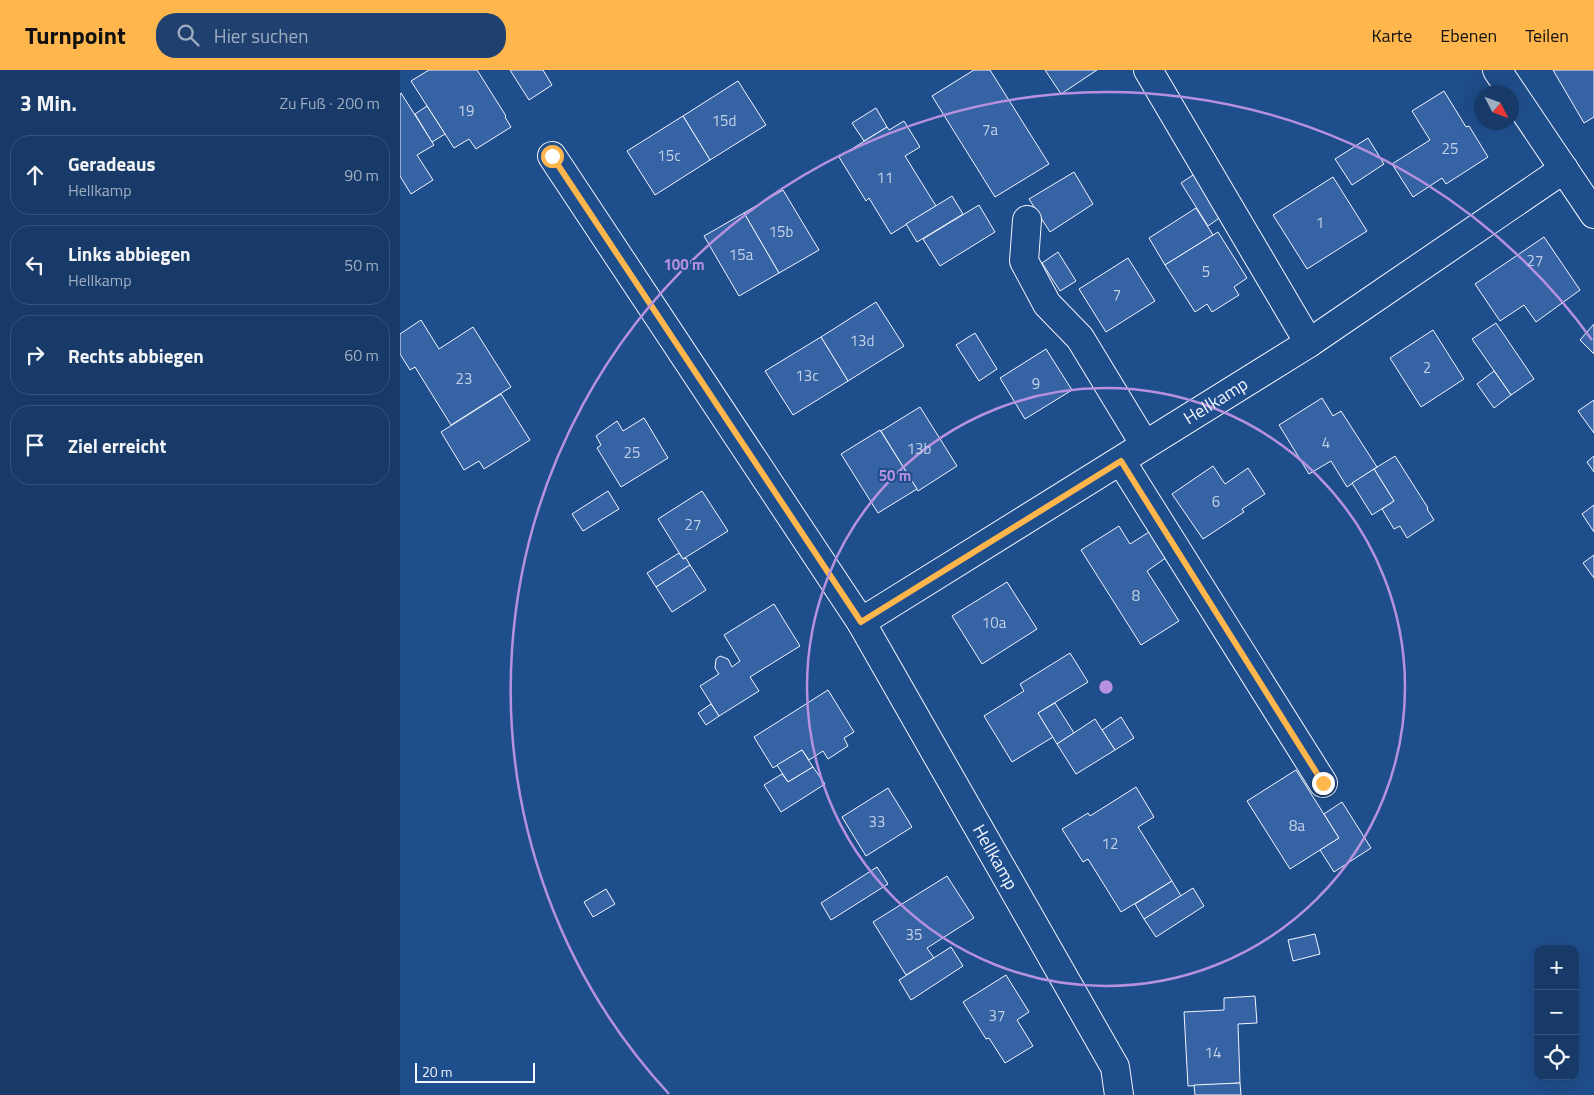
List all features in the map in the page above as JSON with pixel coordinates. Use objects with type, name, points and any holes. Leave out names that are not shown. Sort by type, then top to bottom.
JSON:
[{"type":"street","points":[[1148,70],[1309,343]]},
{"type":"street","points":[[1497,70],[1594,214]]},
{"type":"street","name":"Hellkamp","points":[[552,156],[861,622],[1115,1068],[1119,1095]]},
{"type":"street","name":"Hellkamp","points":[[861,622],[1309,343],[1564,170]]},
{"type":"street","points":[[1027,220],[1024,260],[1028,269],[1047,304],[1080,338],[1145,445]]},
{"type":"street","points":[[1121,461],[1323,783]]},
{"type":"building","points":[[429,70],[477,70],[511,127],[476,149],[469,139],[454,148],[411,81]]},
{"type":"building","points":[[510,70],[543,70],[552,85],[529,100]]},
{"type":"building","points":[[974,70],[990,70],[1049,164],[995,197],[932,96]]},
{"type":"building","points":[[1045,70],[1097,70],[1061,94]]},
{"type":"building","points":[[1553,70],[1594,70],[1594,117],[1584,123]]},
{"type":"building","points":[[738,81],[766,125],[710,160],[683,116]]},
{"type":"building","points":[[1444,91],[1466,127],[1469,126],[1488,157],[1446,184],[1442,178],[1413,197],[1392,164],[1430,140],[1412,111]]},
{"type":"building","points":[[401,93],[434,145],[417,155],[433,180],[411,194],[400,176]]},
{"type":"building","points":[[427,106],[445,134],[432,142],[415,114]]},
{"type":"building","points":[[876,108],[887,127],[864,141],[852,123]]},
{"type":"building","points":[[683,116],[710,160],[655,195],[627,151]]},
{"type":"building","points":[[904,121],[920,147],[905,156],[936,206],[891,234],[869,198],[866,201],[839,157],[887,127],[889,130]]},
{"type":"building","points":[[1368,138],[1384,164],[1352,185],[1335,159]]},
{"type":"building","points":[[1199,171],[1225,214],[1208,226],[1181,183]]},
{"type":"building","points":[[1074,172],[1093,204],[1050,232],[1029,199]]},
{"type":"building","points":[[1333,177],[1367,231],[1307,269],[1273,215]]},
{"type":"building","points":[[783,190],[819,250],[779,273],[744,213]]},
{"type":"building","points":[[952,196],[963,214],[917,242],[906,224]]},
{"type":"building","points":[[979,205],[995,232],[940,266],[923,239]]},
{"type":"building","points":[[1196,208],[1213,235],[1165,265],[1149,238]]},
{"type":"building","points":[[744,213],[779,273],[739,296],[704,236]]},
{"type":"building","points":[[1218,232],[1247,278],[1234,287],[1239,295],[1212,312],[1207,304],[1195,312],[1165,265]]},
{"type":"building","points":[[1544,237],[1580,290],[1536,322],[1524,305],[1500,321],[1475,284]]},
{"type":"building","points":[[1058,252],[1076,281],[1060,291],[1042,263]]},
{"type":"building","points":[[1128,258],[1155,301],[1106,332],[1079,289]]},
{"type":"building","points":[[876,302],[904,346],[848,381],[821,337]]},
{"type":"building","points":[[421,320],[439,349],[473,327],[511,387],[451,425],[415,367],[410,370],[400,354],[400,334]]},
{"type":"building","points":[[1496,323],[1534,379],[1511,395],[1472,339]]},
{"type":"building","points":[[1594,324],[1594,354],[1580,340]]},
{"type":"building","points":[[1433,330],[1464,379],[1421,407],[1390,358]]},
{"type":"building","points":[[975,333],[997,369],[979,381],[956,345]]},
{"type":"building","points":[[821,337],[848,381],[793,415],[765,371]]},
{"type":"building","points":[[1046,349],[1072,390],[1025,419],[1000,378]]},
{"type":"building","points":[[1494,371],[1511,395],[1494,408],[1477,384]]},
{"type":"building","points":[[501,394],[530,440],[484,469],[479,461],[464,470],[441,432]]},
{"type":"building","points":[[1322,398],[1333,416],[1341,411],[1377,467],[1347,487],[1331,461],[1309,474],[1279,425]]},
{"type":"building","points":[[1594,400],[1594,433],[1578,411]]},
{"type":"building","points":[[920,407],[957,466],[918,491],[881,431]]},
{"type":"building","points":[[644,418],[668,458],[621,487],[597,448],[601,445],[596,436],[617,421],[623,431]]},
{"type":"building","points":[[880,430],[917,489],[878,513],[841,454]]},
{"type":"building","points":[[1395,456],[1434,520],[1407,538],[1400,526],[1394,529],[1382,509],[1394,501],[1374,469]]},
{"type":"building","points":[[1594,456],[1594,472],[1587,462]]},
{"type":"building","points":[[1213,466],[1225,484],[1248,468],[1265,494],[1242,509],[1244,512],[1203,539],[1172,494]]},
{"type":"building","points":[[1374,469],[1394,501],[1372,515],[1352,483]]},
{"type":"building","points":[[608,491],[619,509],[583,531],[572,514]]},
{"type":"building","points":[[702,491],[728,531],[683,559],[658,519]]},
{"type":"building","points":[[1594,505],[1594,532],[1582,514]]},
{"type":"building","points":[[1119,526],[1130,544],[1154,529],[1170,555],[1147,571],[1179,621],[1141,645],[1081,550]]},
{"type":"building","points":[[679,553],[683,559],[686,558],[690,565],[656,587],[647,573]]},
{"type":"building","points":[[1594,555],[1594,578],[1583,563]]},
{"type":"building","points":[[690,565],[706,590],[672,612],[656,587]]},
{"type":"building","points":[[1007,582],[1037,629],[982,664],[952,616]]},
{"type":"building","points":[[774,604],[800,646],[750,677],[759,691],[719,716],[700,686],[719,674],[715,668],[716,659],[720,656],[728,659],[732,667],[740,661],[724,635]]},
{"type":"building","points":[[1070,653],[1088,682],[1038,713],[1053,737],[1012,762],[984,716],[1024,691],[1020,684]]},
{"type":"building","points":[[828,690],[854,732],[844,738],[848,746],[828,759],[823,751],[809,760],[802,750],[773,768],[754,737]]},
{"type":"building","points":[[1055,703],[1074,733],[1057,744],[1038,713]]},
{"type":"building","points":[[711,704],[719,716],[706,725],[698,713]]},
{"type":"building","points":[[1121,717],[1134,738],[1115,750],[1102,730]]},
{"type":"building","points":[[1095,719],[1115,750],[1076,774],[1057,744]]},
{"type":"building","points":[[802,750],[813,767],[788,782],[777,765]]},
{"type":"building","points":[[813,767],[825,784],[781,812],[764,785],[782,774],[788,782]]},
{"type":"building","points":[[1296,770],[1339,838],[1290,869],[1247,801]]},
{"type":"building","points":[[1136,787],[1154,817],[1138,827],[1172,881],[1121,912],[1088,859],[1083,862],[1062,829],[1088,813],[1090,816]]},
{"type":"building","points":[[888,788],[912,827],[866,856],[842,817]]},
{"type":"building","points":[[1342,802],[1371,848],[1334,872],[1320,850],[1339,838],[1324,814]]},
{"type":"building","points":[[877,867],[888,884],[831,920],[821,903]]},
{"type":"building","points":[[947,876],[974,918],[927,948],[934,958],[906,975],[873,922]]},
{"type":"building","points":[[1172,881],[1181,896],[1144,919],[1135,904]]},
{"type":"building","points":[[1193,888],[1204,906],[1156,937],[1144,919]]},
{"type":"building","points":[[606,889],[615,904],[593,917],[584,902]]},
{"type":"building","points":[[1315,934],[1320,954],[1293,961],[1288,940]]},
{"type":"building","points":[[951,947],[963,966],[911,1000],[899,980]]},
{"type":"building","points":[[1006,975],[1029,1012],[1017,1020],[1033,1046],[1005,1063],[989,1038],[986,1039],[963,1002]]},
{"type":"building","points":[[1255,996],[1257,1023],[1238,1024],[1240,1083],[1188,1086],[1184,1012],[1224,1010],[1224,998]]},
{"type":"building","points":[[1240,1083],[1241,1095],[1195,1095],[1194,1085]]},
{"type":"route","points":[[552,156],[861,622],[1121,461],[1323,783]]}]
